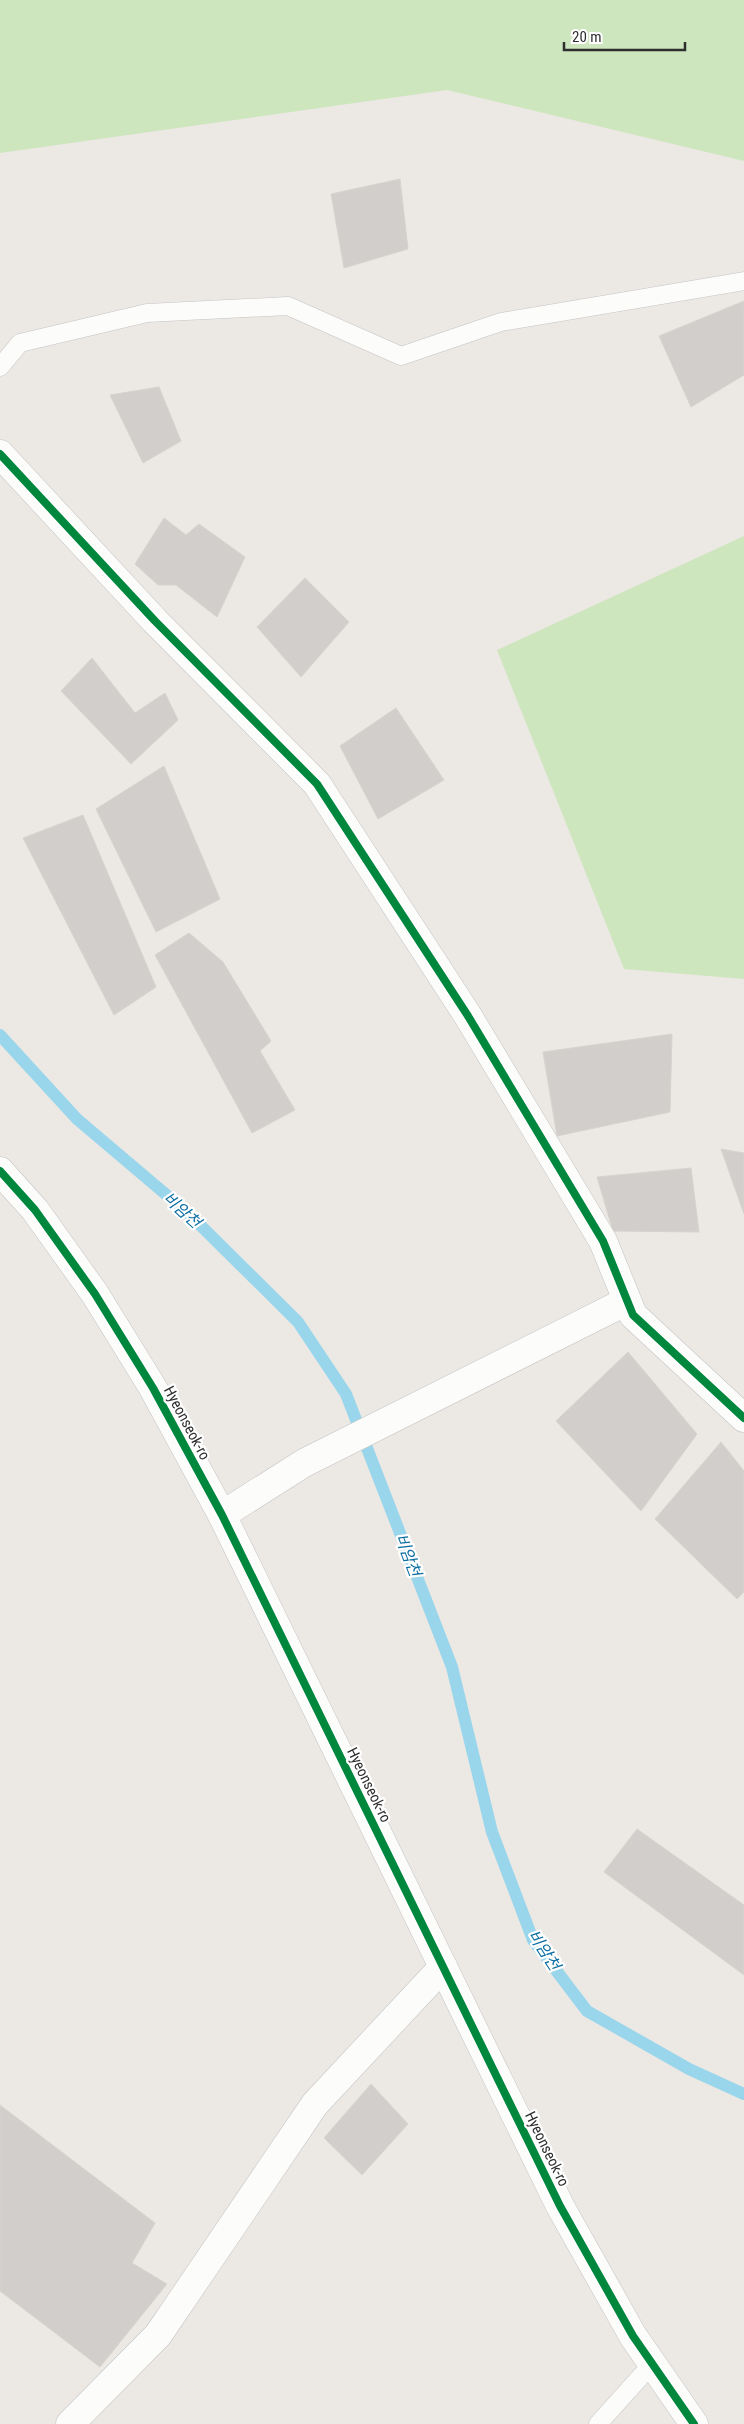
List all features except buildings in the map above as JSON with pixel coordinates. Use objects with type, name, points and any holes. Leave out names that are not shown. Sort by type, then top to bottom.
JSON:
[{"type":"street","points":[[0,454],[155,621],[317,784],[493,1058],[603,1241],[633,1314],[744,1418]]},
{"type":"street","name":"Hyeonseok-ro","points":[[0,1171],[35,1210],[95,1294],[153,1388],[222,1515],[560,2206],[633,2336],[694,2424]]},
{"type":"street","points":[[222,1515],[304,1463],[627,1301]]},
{"type":"street","points":[[70,2424],[158,2335],[315,2104],[443,1967]]},
{"type":"lane","points":[[0,367],[20,344],[147,313],[288,306],[401,356],[501,322],[744,281]]},
{"type":"lane","points":[[598,2424],[652,2364]]},
{"type":"green space","points":[[0,0],[744,0],[744,161],[447,90],[0,153]]},
{"type":"green space","points":[[744,536],[744,979],[624,969],[497,650]]},
{"type":"waterway","name":"비암천","points":[[0,1035],[77,1119],[189,1214],[298,1322],[346,1394],[452,1667],[492,1832],[533,1940],[587,2011],[689,2069],[744,2094]]},
{"type":"cycle path","points":[[0,454],[155,621],[317,784],[468,1016],[603,1241],[633,1315],[744,1418]]},
{"type":"cycle path","points":[[0,1171],[35,1210],[95,1294],[153,1388],[222,1515],[560,2206],[633,2336],[694,2424]]}]
